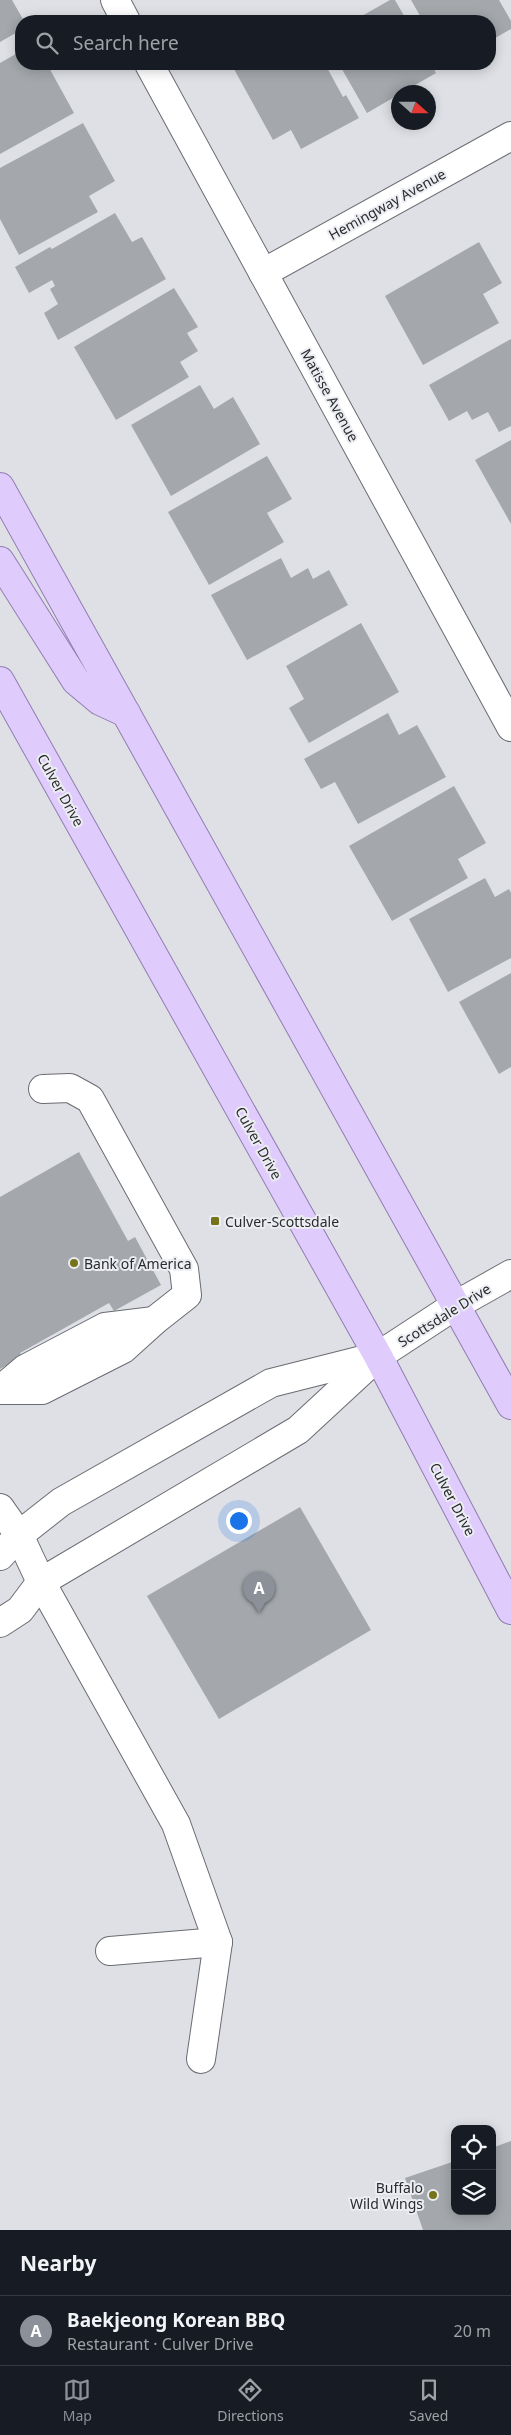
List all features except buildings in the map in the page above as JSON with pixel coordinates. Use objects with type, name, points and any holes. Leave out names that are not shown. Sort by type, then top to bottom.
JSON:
[{"type":"main road","points":[[0,487],[169,794],[511,1405]]},
{"type":"main road","points":[[0,561],[76,681],[100,701],[126,713]]},
{"type":"main road","name":"Culver Drive","points":[[0,681],[378,1356],[511,1610]]},
{"type":"street","points":[[115,0],[123,15]]},
{"type":"street","name":"Matisse Avenue","points":[[152,70],[511,727]]},
{"type":"street","name":"Hemingway Avenue","points":[[263,273],[511,136]]},
{"type":"street","points":[[0,1390],[42,1390],[123,1349],[187,1295],[184,1269],[90,1099],[70,1088],[43,1089]]},
{"type":"street","name":"Scottsdale Drive","points":[[378,1356],[456,1305],[511,1274]]},
{"type":"street","points":[[0,1556],[19,1535],[61,1502],[271,1383],[378,1356]]},
{"type":"street","points":[[0,1623],[20,1610],[41,1582],[298,1430],[378,1356]]},
{"type":"street","points":[[0,1508],[19,1535],[41,1582],[176,1824],[218,1942],[200,2060]]},
{"type":"street","points":[[110,1951],[218,1942]]},
{"type":"place","name":"Culver-Scottsdale","points":[[215,1221]]},
{"type":"place","name":"Bank of America","points":[[74,1263]]},
{"type":"place","name":"Baekjeong Korean BBQ","points":[[259,1613]]},
{"type":"place","name":"Buffalo Wild Wings","points":[[433,2195]]}]
